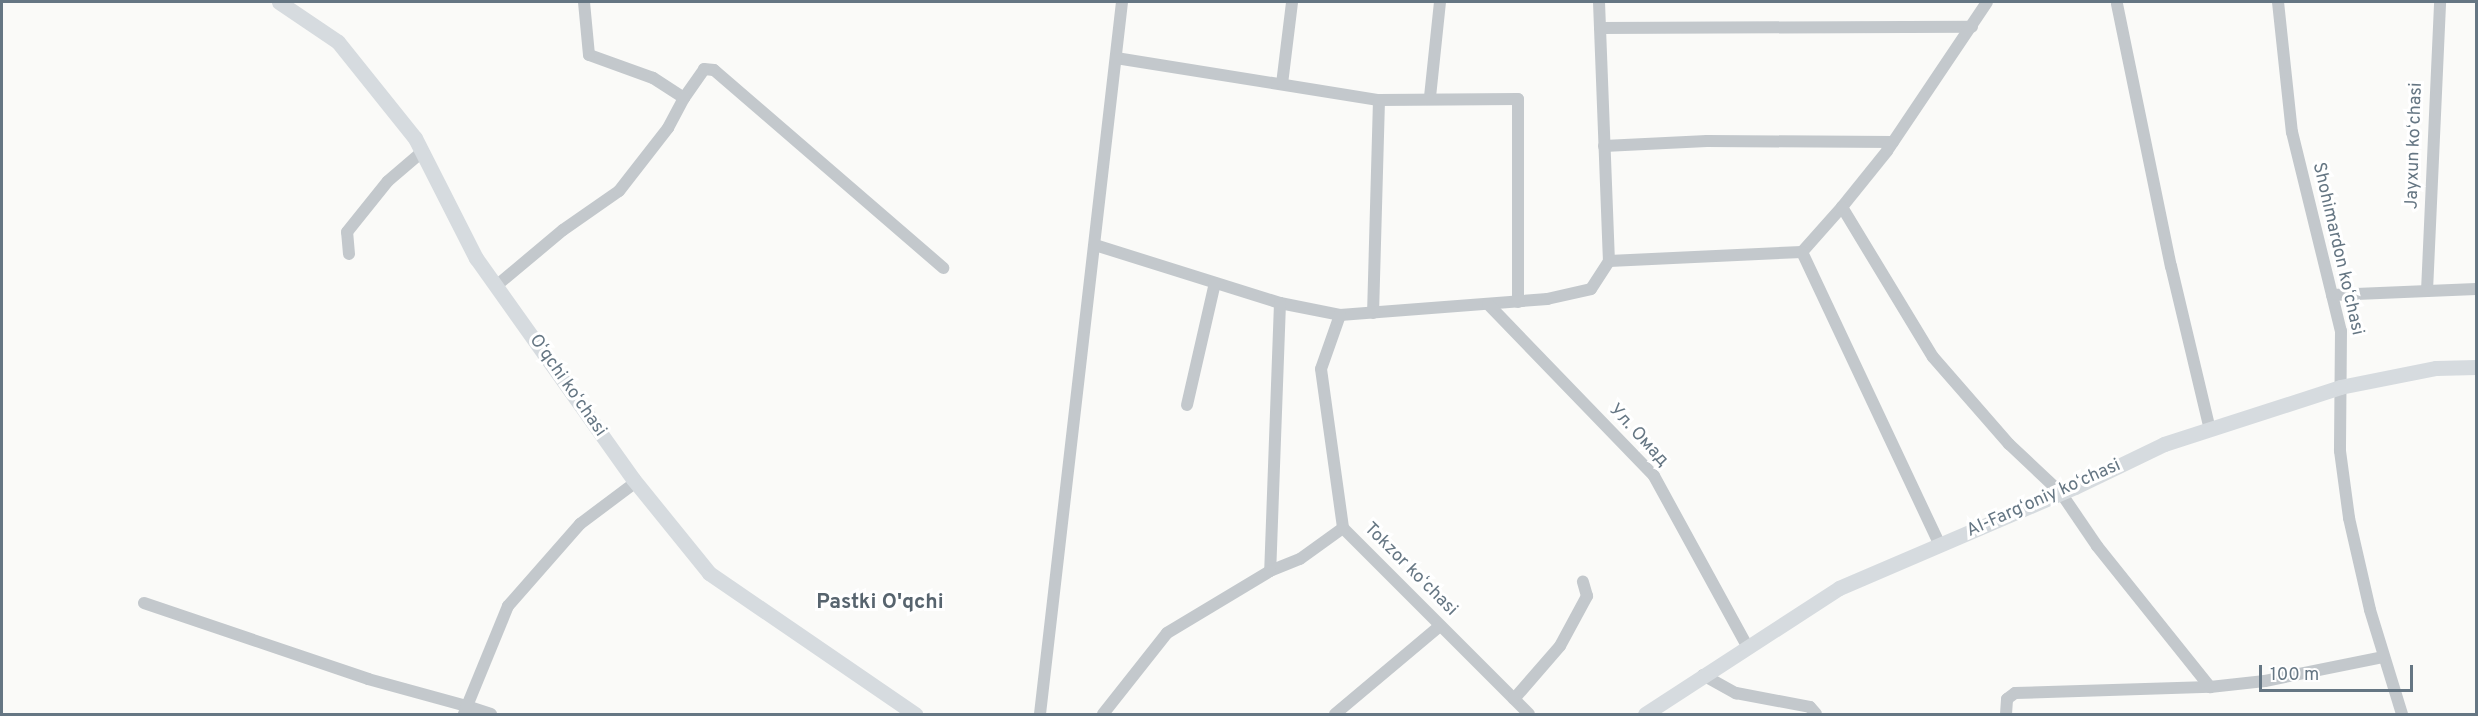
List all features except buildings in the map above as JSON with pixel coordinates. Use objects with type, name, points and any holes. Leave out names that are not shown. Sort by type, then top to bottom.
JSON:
[{"type":"main road","name":"Oʻqchi koʻchasi","points":[[279,2],[338,42],[415,138],[476,258],[636,483],[709,573],[915,714]]},
{"type":"main road","name":"Al-Fargʻoniy koʻchasi","points":[[1645,714],[1839,588],[2061,493],[2209,426],[2340,387],[2436,368],[2476,367]]},
{"type":"street","points":[[584,2],[589,54],[653,78],[684,98]]},
{"type":"street","points":[[1040,714],[1122,2]]},
{"type":"street","points":[[1282,84],[1292,2]]},
{"type":"street","points":[[1430,98],[1440,2]]},
{"type":"street","points":[[1095,245],[1280,303],[1340,315],[1518,302],[1590,289],[1609,261],[1599,2]]},
{"type":"street","points":[[1609,261],[1802,252],[1842,207],[1893,142],[1987,2]]},
{"type":"street","name":"Shohimardon koʻchasi","points":[[2278,2],[2292,132],[2341,331],[2340,451],[2349,518],[2383,657],[2402,714]]},
{"type":"street","name":"Jayxun koʻchasi","points":[[2427,291],[2440,3]]},
{"type":"street","points":[[2117,4],[2171,266],[2209,426]]},
{"type":"street","points":[[1600,28],[1972,27]]},
{"type":"street","points":[[1116,58],[1379,100],[1518,99],[1518,302]]},
{"type":"street","points":[[496,286],[563,230],[619,191],[668,128],[684,98],[704,69],[714,70],[943,268]]},
{"type":"street","points":[[1373,313],[1379,100]]},
{"type":"street","points":[[1604,146],[1707,141],[1893,142]]},
{"type":"street","points":[[349,254],[347,232],[388,181],[422,152]]},
{"type":"street","points":[[1842,207],[1933,357],[2009,444],[2061,493],[2097,546],[2210,687]]},
{"type":"street","points":[[1802,252],[1940,545]]},
{"type":"street","points":[[1187,405],[1215,283]]},
{"type":"street","points":[[2332,295],[2476,289]]},
{"type":"street","points":[[1270,571],[1280,303]]},
{"type":"street","name":"Ул. Омад","points":[[1488,304],[1654,476],[1748,646]]},
{"type":"street","name":"Tokzor koʻchasi","points":[[1340,315],[1321,369],[1343,528],[1529,714]]},
{"type":"street","points":[[465,710],[508,606],[527,580],[580,524],[636,483]]},
{"type":"street","points":[[1102,714],[1167,633],[1270,571],[1300,560],[1343,528]]},
{"type":"street","points":[[1514,699],[1560,646],[1587,596],[1583,582]]},
{"type":"street","points":[[144,603],[368,679],[465,710],[491,714]]},
{"type":"street","points":[[1335,714],[1440,626]]},
{"type":"street","points":[[2006,714],[2007,699],[2015,693],[2210,687],[2265,681],[2383,657]]},
{"type":"street","points":[[1703,675],[1736,693],[1810,707],[1816,714]]},
{"type":"district","name":"Pastki O'qchi","points":[[880,603]]}]
